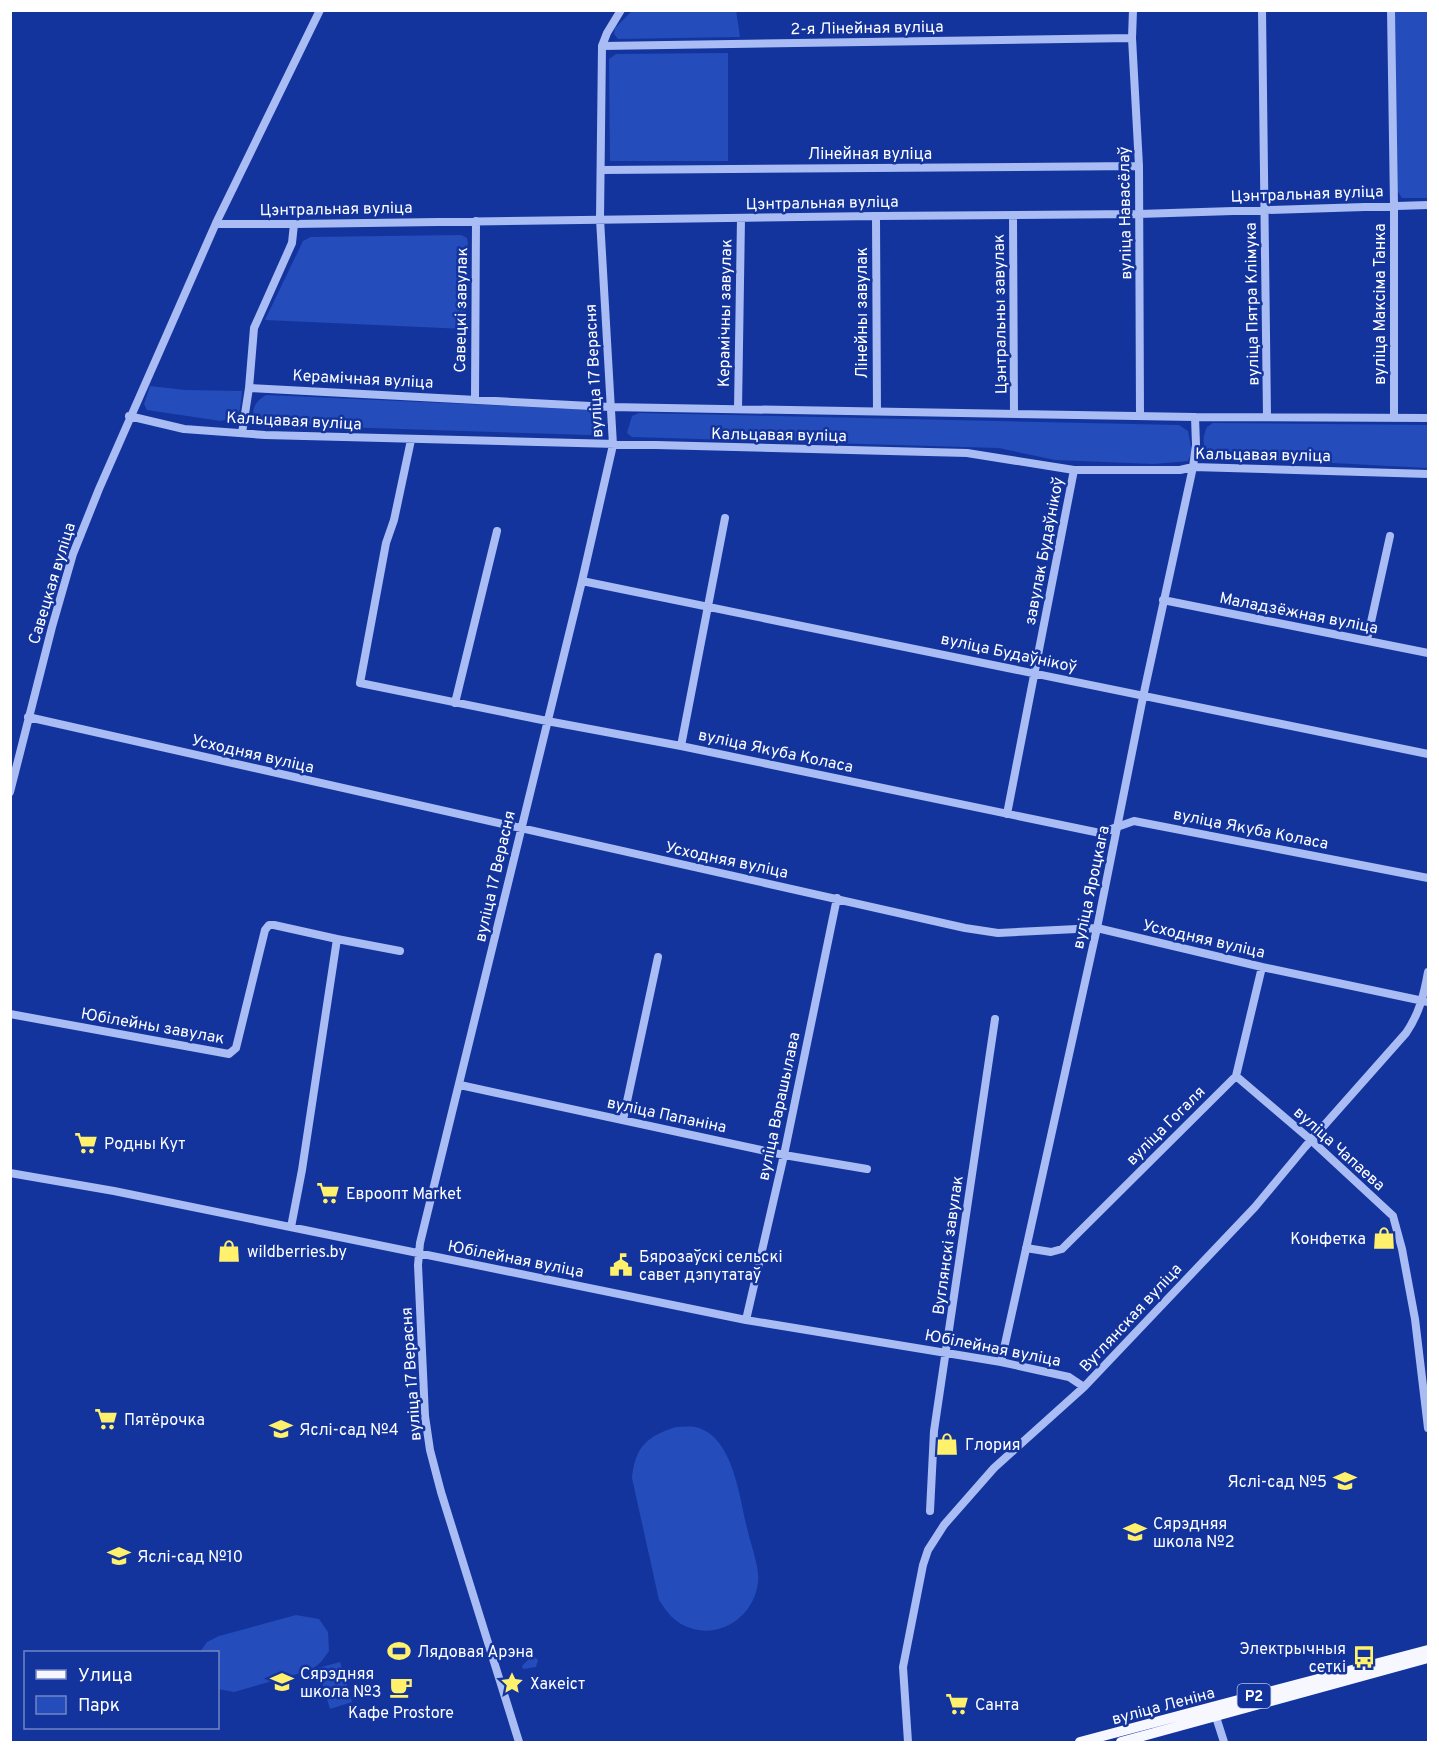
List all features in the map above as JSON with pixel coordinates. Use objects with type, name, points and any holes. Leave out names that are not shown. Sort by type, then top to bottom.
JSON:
[{"type":"main road","name":"вуліца Леніна","points":[[1121,1743],[1215,1712],[1428,1650]]},
{"type":"main road","name":"вуліца Леніна","points":[[1080,1743],[1215,1712],[1428,1658]]},
{"type":"street","name":"Савецкая вуліца","points":[[10,792],[73,554],[129,417],[216,223],[320,10]]},
{"type":"street","name":"вуліца 17 Верасня","points":[[519,1743],[430,1450],[425,1416],[419,1254],[613,445],[600,219],[602,46],[621,10]]},
{"type":"street","name":"вуліца Навасёлаў","points":[[1133,10],[1132,38],[1139,166],[1140,415]]},
{"type":"street","name":"вуліца Пятра Клімука","points":[[1262,10],[1267,416]]},
{"type":"street","name":"вуліца Максіма Танка","points":[[1391,10],[1394,418]]},
{"type":"street","name":"2-я Лінейная вуліца","points":[[602,46],[1132,38]]},
{"type":"street","name":"Лінейная вуліца","points":[[601,170],[1139,166]]},
{"type":"street","name":"Цэнтральная вуліца","points":[[216,223],[229,225],[1139,214],[1428,205]]},
{"type":"street","name":"Цэнтральны завулак","points":[[1013,215],[1014,413]]},
{"type":"street","name":"Лінейны завулак","points":[[876,216],[877,411]]},
{"type":"street","name":"Керамічны завулак","points":[[738,409],[741,218]]},
{"type":"street","name":"Савецкі завулак","points":[[475,399],[476,221]]},
{"type":"street","points":[[242,433],[254,328],[292,243],[294,224]]},
{"type":"street","name":"Керамічная вуліца","points":[[249,387],[610,407],[1195,417],[1428,418]]},
{"type":"street","name":"Кальцавая вуліца","points":[[129,417],[184,429],[242,433],[411,440],[967,453],[1074,470],[1180,470],[1193,467],[1428,474]]},
{"type":"street","name":"вуліца Яроцкага","points":[[1001,1362],[1097,928],[1163,600],[1193,467],[1196,445],[1195,417]]},
{"type":"street","name":"вуліца Якуба Коласа","points":[[411,440],[394,520],[386,543],[360,683],[681,746],[1100,833],[1134,821],[1428,878]]},
{"type":"street","name":"завулак Будаўнікоў","points":[[1007,814],[1074,470]]},
{"type":"street","points":[[681,746],[725,518]]},
{"type":"street","points":[[455,703],[497,531]]},
{"type":"street","points":[[1367,640],[1390,536]]},
{"type":"street","name":"вуліца Будаўнікоў","points":[[582,580],[1428,754]]},
{"type":"street","name":"Маладзёжная вуліца","points":[[1163,600],[1428,653]]},
{"type":"street","name":"Усходняя вуліца","points":[[28,717],[965,928],[998,933],[1097,928],[1426,1002]]},
{"type":"street","name":"вуліца Варашылава","points":[[746,1320],[784,1155],[837,898]]},
{"type":"street","name":"Юбілейны завулак","points":[[10,1014],[229,1054],[236,1048],[265,930],[269,925],[400,951]]},
{"type":"street","points":[[291,1227],[302,1170],[337,939]]},
{"type":"street","points":[[623,1120],[658,957]]},
{"type":"street","points":[[1236,1076],[1262,966]]},
{"type":"street","name":"Вуглянская вуліца","points":[[908,1743],[903,1667],[928,1550],[951,1517],[994,1468],[1084,1387],[1254,1207],[1406,1033],[1426,1002],[1428,972]]},
{"type":"street","name":"Вуглянскі завулак","points":[[930,1511],[934,1431],[995,1019]]},
{"type":"street","name":"вуліца Гогаля","points":[[1026,1248],[1051,1252],[1062,1249],[1236,1076]]},
{"type":"street","name":"вуліца Чапаева","points":[[1236,1076],[1393,1215],[1415,1319],[1428,1428]]},
{"type":"street","name":"вуліца Папаніна","points":[[460,1085],[784,1155],[867,1169]]},
{"type":"street","name":"Юбілейная вуліца","points":[[10,1173],[96,1187],[746,1320],[1001,1362],[1069,1377],[1084,1387]]},
{"type":"street","points":[[1215,1712],[1224,1743]]},
{"type":"green space","points":[[736,10],[740,37],[618,39],[614,34],[615,28],[632,11]]},
{"type":"green space","points":[[1395,11],[1428,11],[1428,198],[1402,198],[1396,189]]},
{"type":"green space","points":[[728,53],[728,161],[610,161],[609,59],[616,54]]},
{"type":"green space","points":[[461,235],[467,238],[468,244],[465,329],[265,320],[303,241],[311,237]]},
{"type":"green space","points":[[150,386],[185,390],[242,391],[240,409],[236,417],[221,421],[147,410],[144,404]]},
{"type":"green space","points":[[266,395],[595,410],[601,422],[599,432],[590,435],[339,427],[260,421],[253,416],[254,409],[258,401]]},
{"type":"green space","points":[[639,413],[1179,425],[1188,431],[1192,452],[1188,461],[1154,464],[1055,460],[999,448],[632,437],[627,433],[632,416]]},
{"type":"green space","points":[[1213,423],[1428,425],[1428,468],[1217,457],[1208,452],[1204,445],[1207,427]]},
{"type":"green space","points":[[676,1427],[695,1427],[708,1433],[719,1442],[727,1456],[738,1487],[757,1564],[758,1582],[749,1607],[741,1617],[719,1629],[707,1631],[681,1624],[671,1616],[659,1600],[632,1478],[636,1458],[644,1444],[657,1434]]},
{"type":"green space","points":[[296,1615],[319,1619],[328,1632],[329,1651],[311,1670],[234,1692],[219,1689],[219,1651],[201,1651],[207,1642],[219,1636]]},
{"type":"green space","points":[[533,1655],[538,1660],[536,1667],[523,1669],[522,1666]]},
{"type":"green space","points":[[340,1662],[352,1702],[330,1709],[318,1668]]},
{"type":"place","name":"Родны Кут","points":[[86,1143]]},
{"type":"place","name":"Евроопт Market","points":[[328,1193]]},
{"type":"place","name":"Конфетка","points":[[1384,1238]]},
{"type":"place","name":"wildberries.by","points":[[229,1251]]},
{"type":"place","name":"Бярозаўскі сельскі савет дэпутатаў","points":[[621,1265]]},
{"type":"place","name":"Пятёрочка","points":[[106,1419]]},
{"type":"place","name":"Яслі-сад №4","points":[[281,1429]]},
{"type":"place","name":"Глория","points":[[947,1444]]},
{"type":"place","name":"Яслі-сад №5","points":[[1345,1481]]},
{"type":"place","name":"Сярэдняя школа №2","points":[[1135,1532]]},
{"type":"place","name":"Яслі-сад №10","points":[[119,1556]]},
{"type":"place","name":"Лядовая Арэна","points":[[399,1651]]},
{"type":"place","name":"Электрычныя сеткі","points":[[1364,1657]]},
{"type":"place","name":"Сярэдняя школа №3","points":[[282,1682]]},
{"type":"place","name":"Хакеіст","points":[[512,1683]]},
{"type":"place","name":"Кафе Prostore","points":[[401,1687]]},
{"type":"place","name":"Санта","points":[[957,1704]]}]
